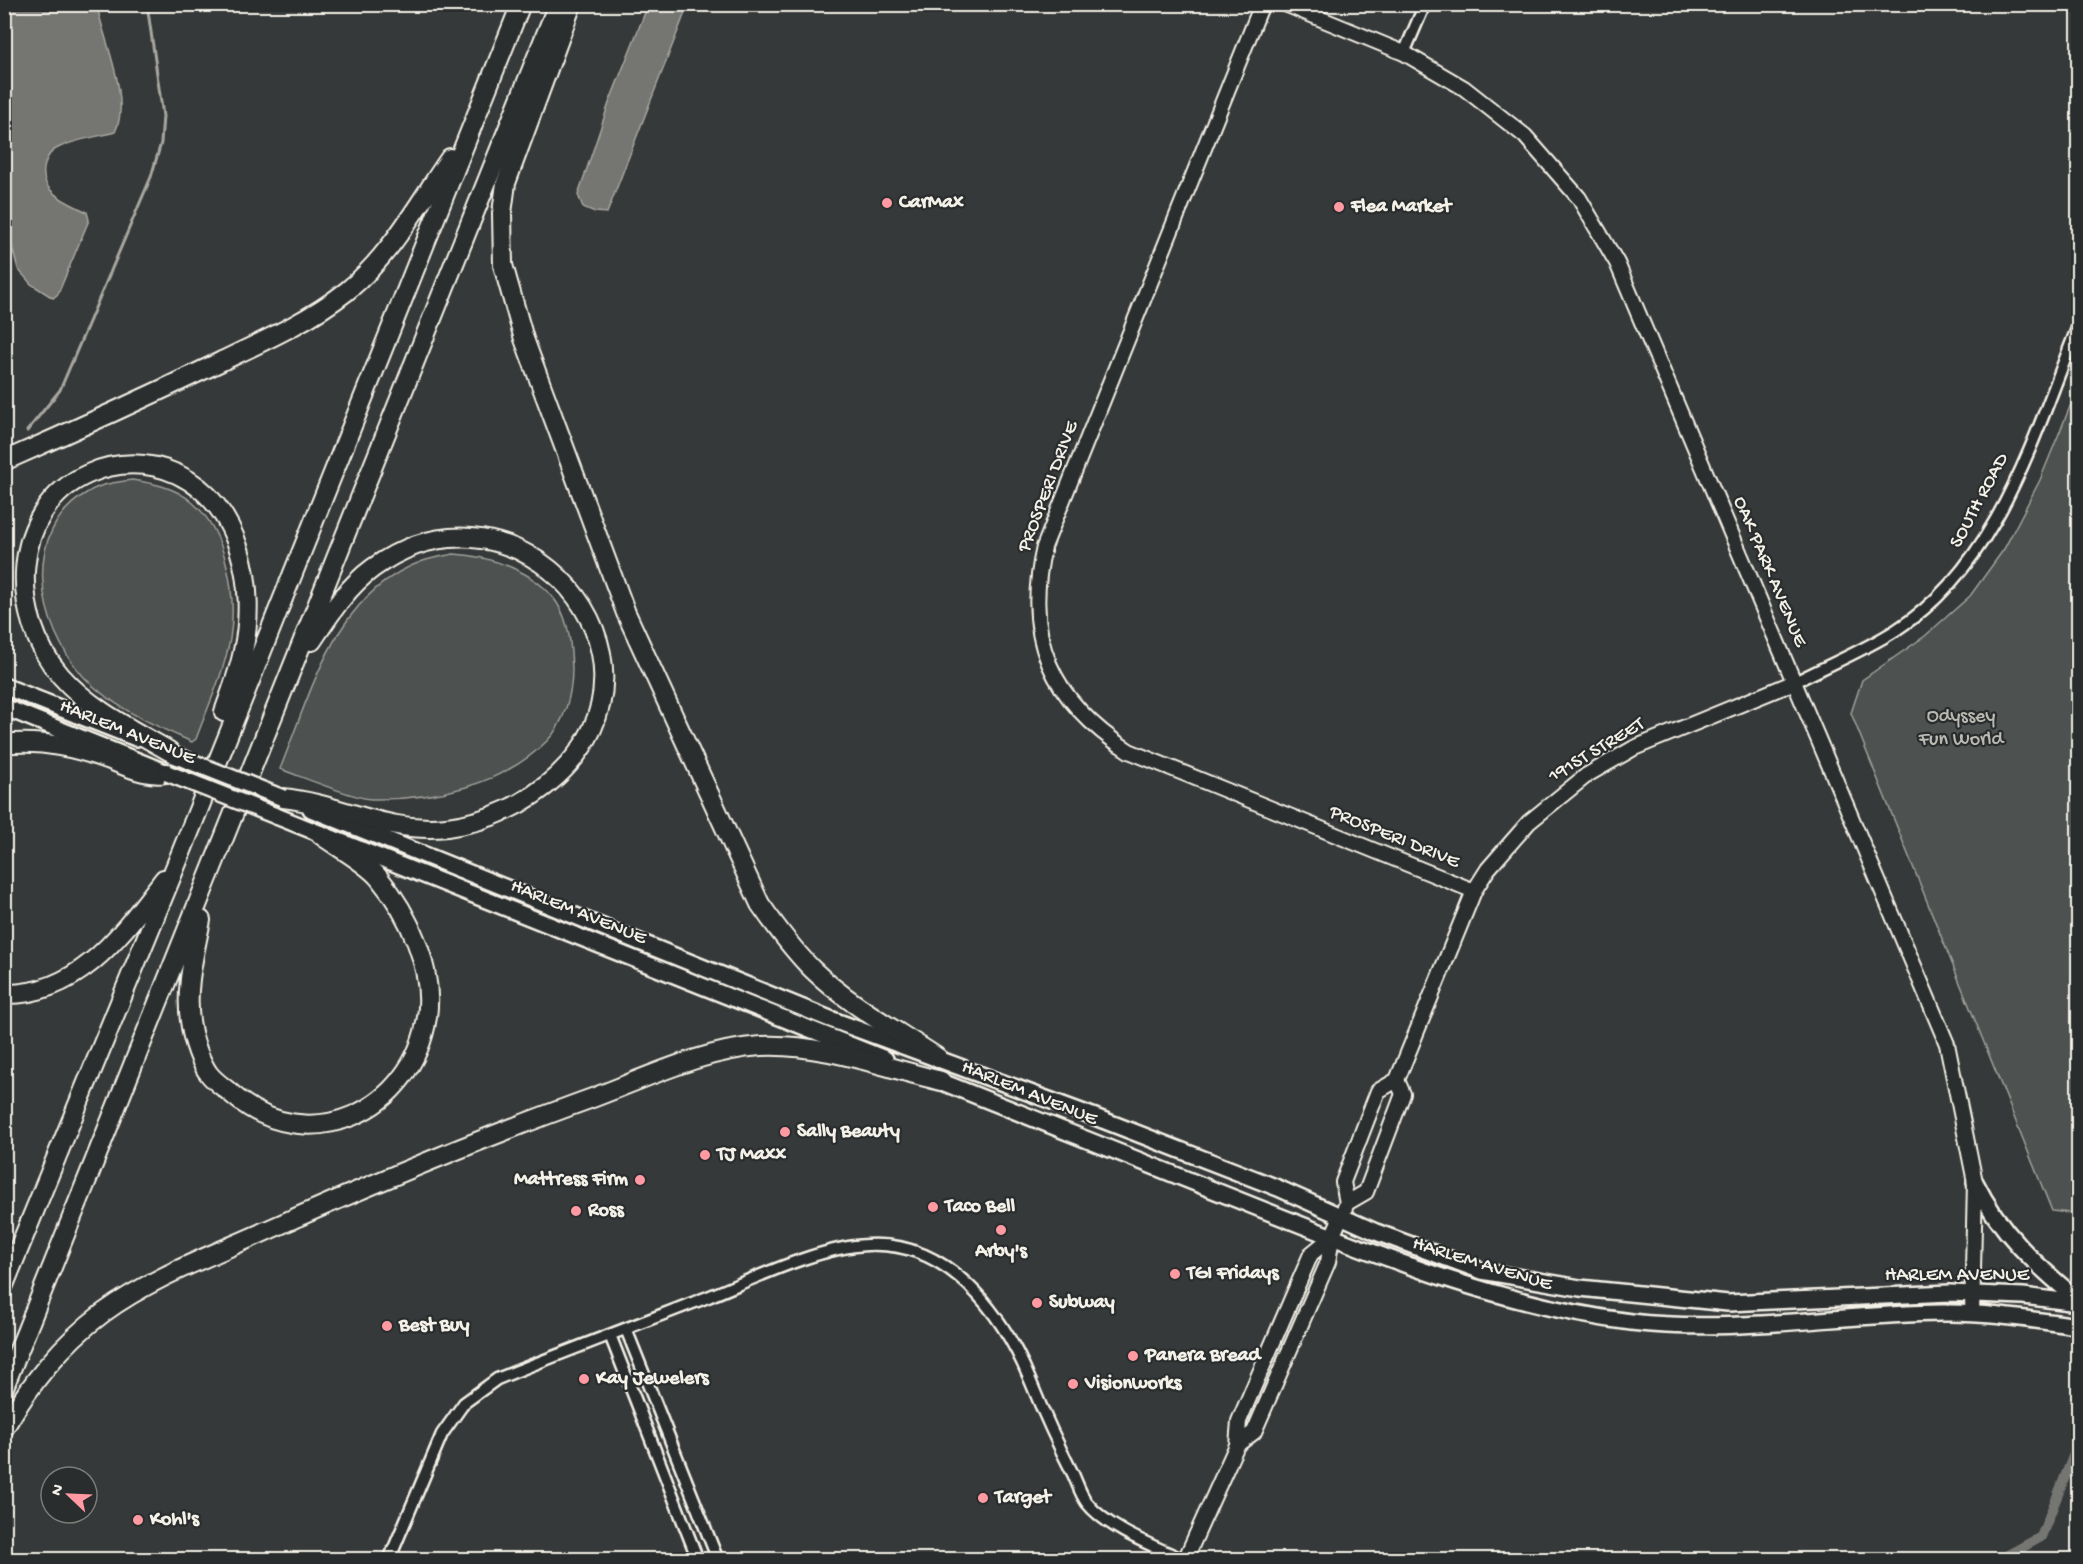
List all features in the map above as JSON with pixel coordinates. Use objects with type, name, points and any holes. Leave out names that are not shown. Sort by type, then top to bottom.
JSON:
[{"type":"highway","points":[[4,1285],[179,858],[221,748],[521,4]]},
{"type":"highway","points":[[4,1387],[558,4]]},
{"type":"highway","points":[[572,4],[506,183],[502,213],[503,265],[524,339],[626,613],[760,904],[796,953],[821,977],[938,1058]]},
{"type":"highway","points":[[4,461],[186,379],[291,327],[327,305],[367,272],[399,236],[468,132]]},
{"type":"highway","points":[[171,753],[100,710],[69,685],[44,652],[27,606],[24,567],[30,537],[36,523],[45,508],[69,484],[88,474],[110,467],[143,465],[171,471],[186,478],[216,505],[233,534],[246,585],[248,623],[240,664],[219,726],[221,748]]},
{"type":"highway","points":[[283,798],[314,801],[383,824],[404,827],[447,827],[483,819],[537,793],[563,771],[588,735],[602,686],[599,646],[593,626],[585,609],[567,584],[543,562],[517,548],[495,541],[467,538],[440,540],[413,547],[374,568],[351,588],[334,608],[290,675]]},
{"type":"highway","points":[[4,744],[23,742],[69,747],[151,775],[167,773]]},
{"type":"highway","points":[[213,868],[189,977],[191,1028],[208,1074],[247,1108],[274,1120],[303,1127],[328,1123],[375,1104],[389,1093],[407,1071],[418,1053],[427,1016],[427,980],[412,930],[378,877],[321,835]]},
{"type":"highway","points":[[4,994],[48,987],[93,963],[119,938],[179,858]]},
{"type":"highway","points":[[4,1428],[30,1386],[62,1348],[83,1328],[123,1299],[220,1251],[513,1126],[712,1054],[759,1047],[788,1046],[822,1051],[941,1081]]},
{"type":"main road","name":"HARLEM AVENUE","points":[[4,686],[830,1019],[1268,1184],[1344,1210],[1482,1271],[1580,1288],[1728,1303],[1972,1294],[2079,1301]]},
{"type":"main road","name":"HARLEM AVENUE","points":[[4,707],[1370,1253],[1507,1298],[1564,1312],[1632,1322],[1693,1327],[1739,1327],[1808,1320],[1942,1313],[1972,1314],[2079,1326]]},
{"type":"main road","points":[[1975,1182],[1990,1213],[2037,1266],[2079,1301]]},
{"type":"street","name":"PROSPERI DRIVE","points":[[1262,4],[1044,547],[1038,577],[1037,606],[1041,635],[1050,663],[1064,692],[1082,716],[1129,751],[1474,891]]},
{"type":"street","name":"OAK PARK AVENUE","points":[[1285,4],[1404,53],[1464,88],[1525,136],[1579,198],[1617,263],[1947,1044],[1975,1182],[1972,1314]]},
{"type":"street","points":[[1404,53],[1425,4]]},
{"type":"street","name":"SOUTH ROAD","points":[[1795,682],[1896,630],[1936,599],[1968,563],[1996,518],[2019,470],[2079,326]]},
{"type":"street","name":"191ST STREET","points":[[1185,1560],[1237,1445],[1254,1432],[1328,1262],[1332,1237],[1344,1210],[1343,1182],[1378,1091],[1397,1080],[1474,891],[1488,869],[1529,822],[1587,775],[1655,737],[1795,682]]},
{"type":"street","name":"191ST STREET","points":[[1344,1210],[1366,1192],[1403,1094],[1397,1080]]},
{"type":"street","points":[[389,1560],[442,1434],[464,1403],[497,1379],[822,1254],[867,1245],[904,1250],[935,1259],[963,1279],[987,1302],[1022,1359],[1054,1437],[1087,1503],[1127,1534],[1185,1560]]},
{"type":"street","points":[[626,1329],[718,1560]]},
{"type":"street","points":[[609,1335],[698,1560]]},
{"type":"green space","name":"Odyssey Fun World","points":[[2078,387],[2078,1214],[2052,1211],[1851,713],[1862,680],[1925,636],[1970,596],[2004,549],[2040,480]]},
{"type":"green space","points":[[132,480],[171,489],[192,502],[204,514],[214,530],[227,565],[232,604],[230,639],[215,689],[196,739],[192,742],[134,714],[94,687],[67,655],[55,632],[47,606],[43,580],[44,555],[52,531],[66,509],[93,489]]},
{"type":"green space","points":[[454,554],[482,558],[511,567],[537,582],[557,603],[565,619],[569,635],[572,678],[563,717],[553,734],[529,756],[488,779],[442,793],[418,797],[362,798],[280,769],[316,678],[347,620],[368,596],[393,576],[423,561]]},
{"type":"shaded area","points":[[4,5],[97,5],[115,69],[120,103],[115,132],[66,144],[52,152],[46,161],[45,182],[50,189],[63,200],[87,212],[89,220],[58,294],[53,298],[31,284],[18,269],[5,221]]},
{"type":"shaded area","points":[[648,5],[688,5],[607,213],[595,212],[583,207],[578,195],[609,103]]},
{"type":"waterway","points":[[27,431],[60,390],[151,177],[161,143],[163,116],[147,4]]},
{"type":"waterway","points":[[1999,1560],[2041,1537],[2078,1444]]},
{"type":"place","name":"CarMax","points":[[887,203]]},
{"type":"place","name":"Flea Market","points":[[1339,207]]},
{"type":"place","name":"Sally Beauty","points":[[785,1132]]},
{"type":"place","name":"TJ Maxx","points":[[705,1155]]},
{"type":"place","name":"Mattress Firm","points":[[640,1180]]},
{"type":"place","name":"Taco Bell","points":[[933,1207]]},
{"type":"place","name":"Ross","points":[[576,1211]]},
{"type":"place","name":"Arby's","points":[[1001,1230]]},
{"type":"place","name":"TGI Fridays","points":[[1175,1274]]},
{"type":"place","name":"Subway","points":[[1037,1303]]},
{"type":"place","name":"Best Buy","points":[[387,1326]]},
{"type":"place","name":"Panera Bread","points":[[1133,1356]]},
{"type":"place","name":"Kay Jewelers","points":[[584,1379]]},
{"type":"place","name":"Visionworks","points":[[1073,1384]]},
{"type":"place","name":"Target","points":[[983,1498]]},
{"type":"place","name":"Kohl's","points":[[138,1520]]}]
